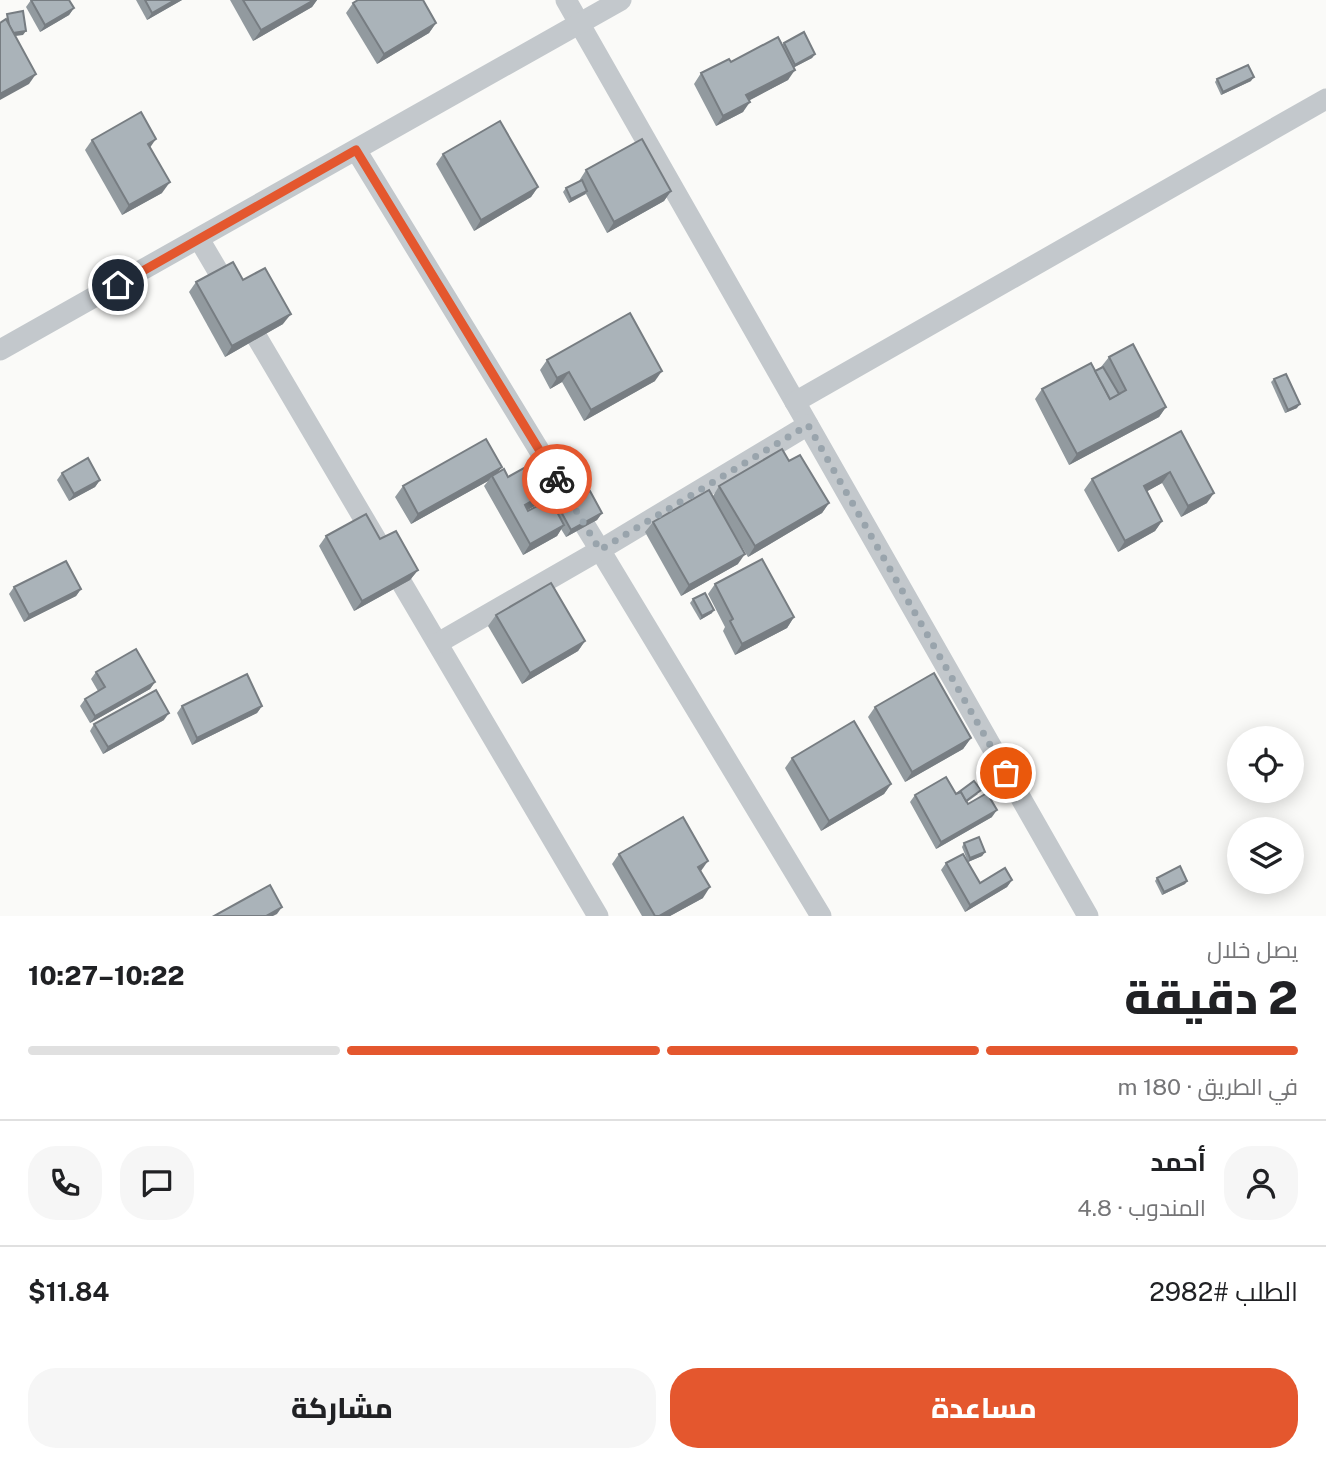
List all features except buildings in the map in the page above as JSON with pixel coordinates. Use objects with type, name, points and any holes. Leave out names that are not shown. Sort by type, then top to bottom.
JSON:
[{"type":"street","points":[[0,350],[621,0]]},
{"type":"street","points":[[568,1],[1088,916]]},
{"type":"street","points":[[795,402],[1326,99]]},
{"type":"street","points":[[356,150],[821,916]]},
{"type":"street","points":[[199,239],[598,916]]},
{"type":"street","points":[[438,643],[600,550],[808,425]]},
{"type":"way so far","points":[[557,479],[600,550],[808,425],[1006,773]]},
{"type":"route","points":[[118,285],[356,150],[557,479]]}]
